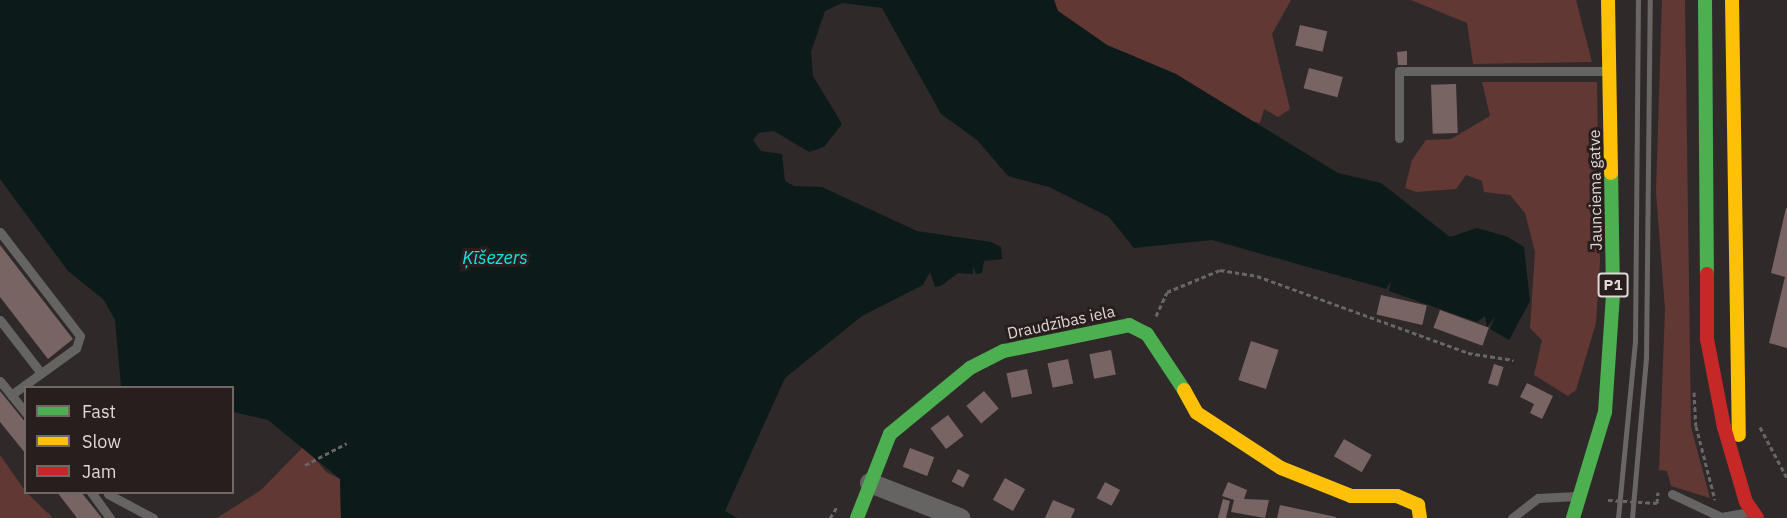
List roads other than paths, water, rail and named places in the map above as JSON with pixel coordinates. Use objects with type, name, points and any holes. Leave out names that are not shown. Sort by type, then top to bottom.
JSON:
[{"type":"main road","name":"P1","points":[[1593,0],[1608,71]]},
{"type":"main road","name":"Jaunciema gatve","points":[[1573,518],[1583,496],[1605,412],[1613,295],[1608,0]]},
{"type":"main road","points":[[1705,0],[1707,339],[1724,427],[1755,514]]},
{"type":"main road","points":[[1732,0],[1740,472]]},
{"type":"main road","name":"Draudzības iela","points":[[857,518],[890,434],[970,368],[1004,351],[1129,325],[1148,334],[1197,413],[1281,468],[1351,496],[1397,496],[1418,505],[1420,518]]},
{"type":"street","points":[[870,483],[960,518]]},
{"type":"lane","points":[[1399,138],[1399,71],[1608,71]]},
{"type":"lane","points":[[0,232],[80,336],[76,348],[11,395]]},
{"type":"lane","points":[[0,320],[41,373]]},
{"type":"lane","points":[[0,381],[24,410]]},
{"type":"lane","points":[[112,494],[153,518]]},
{"type":"lane","points":[[1672,494],[1721,517],[1755,514]]},
{"type":"lane","points":[[93,496],[110,518]]},
{"type":"lane","points":[[1512,518],[1538,498],[1583,496]]},
{"type":"water","name":"Ķīšezers","points":[[0,0],[1054,0],[1058,11],[1107,45],[1176,74],[1338,173],[1381,183],[1450,237],[1477,228],[1508,237],[1524,247],[1530,301],[1509,340],[1490,329],[1495,317],[1487,327],[1485,316],[1477,322],[1389,291],[1391,282],[1386,289],[1212,240],[1134,248],[1109,217],[1049,187],[1008,176],[977,140],[941,114],[882,8],[842,3],[825,11],[811,52],[813,76],[842,124],[824,147],[809,152],[774,131],[759,133],[753,140],[761,151],[782,154],[785,181],[794,186],[822,187],[917,231],[991,242],[1001,247],[1002,259],[984,261],[982,273],[976,274],[973,266],[973,274],[958,273],[941,286],[935,287],[930,272],[923,285],[862,316],[785,378],[725,511],[737,518],[341,518],[340,479],[268,420],[234,412],[234,386],[121,386],[115,320],[104,300],[68,271],[0,179]]},
{"type":"railway","points":[[1618,518],[1635,342],[1638,0]]},
{"type":"railway","points":[[1632,518],[1646,359],[1650,0]]}]
